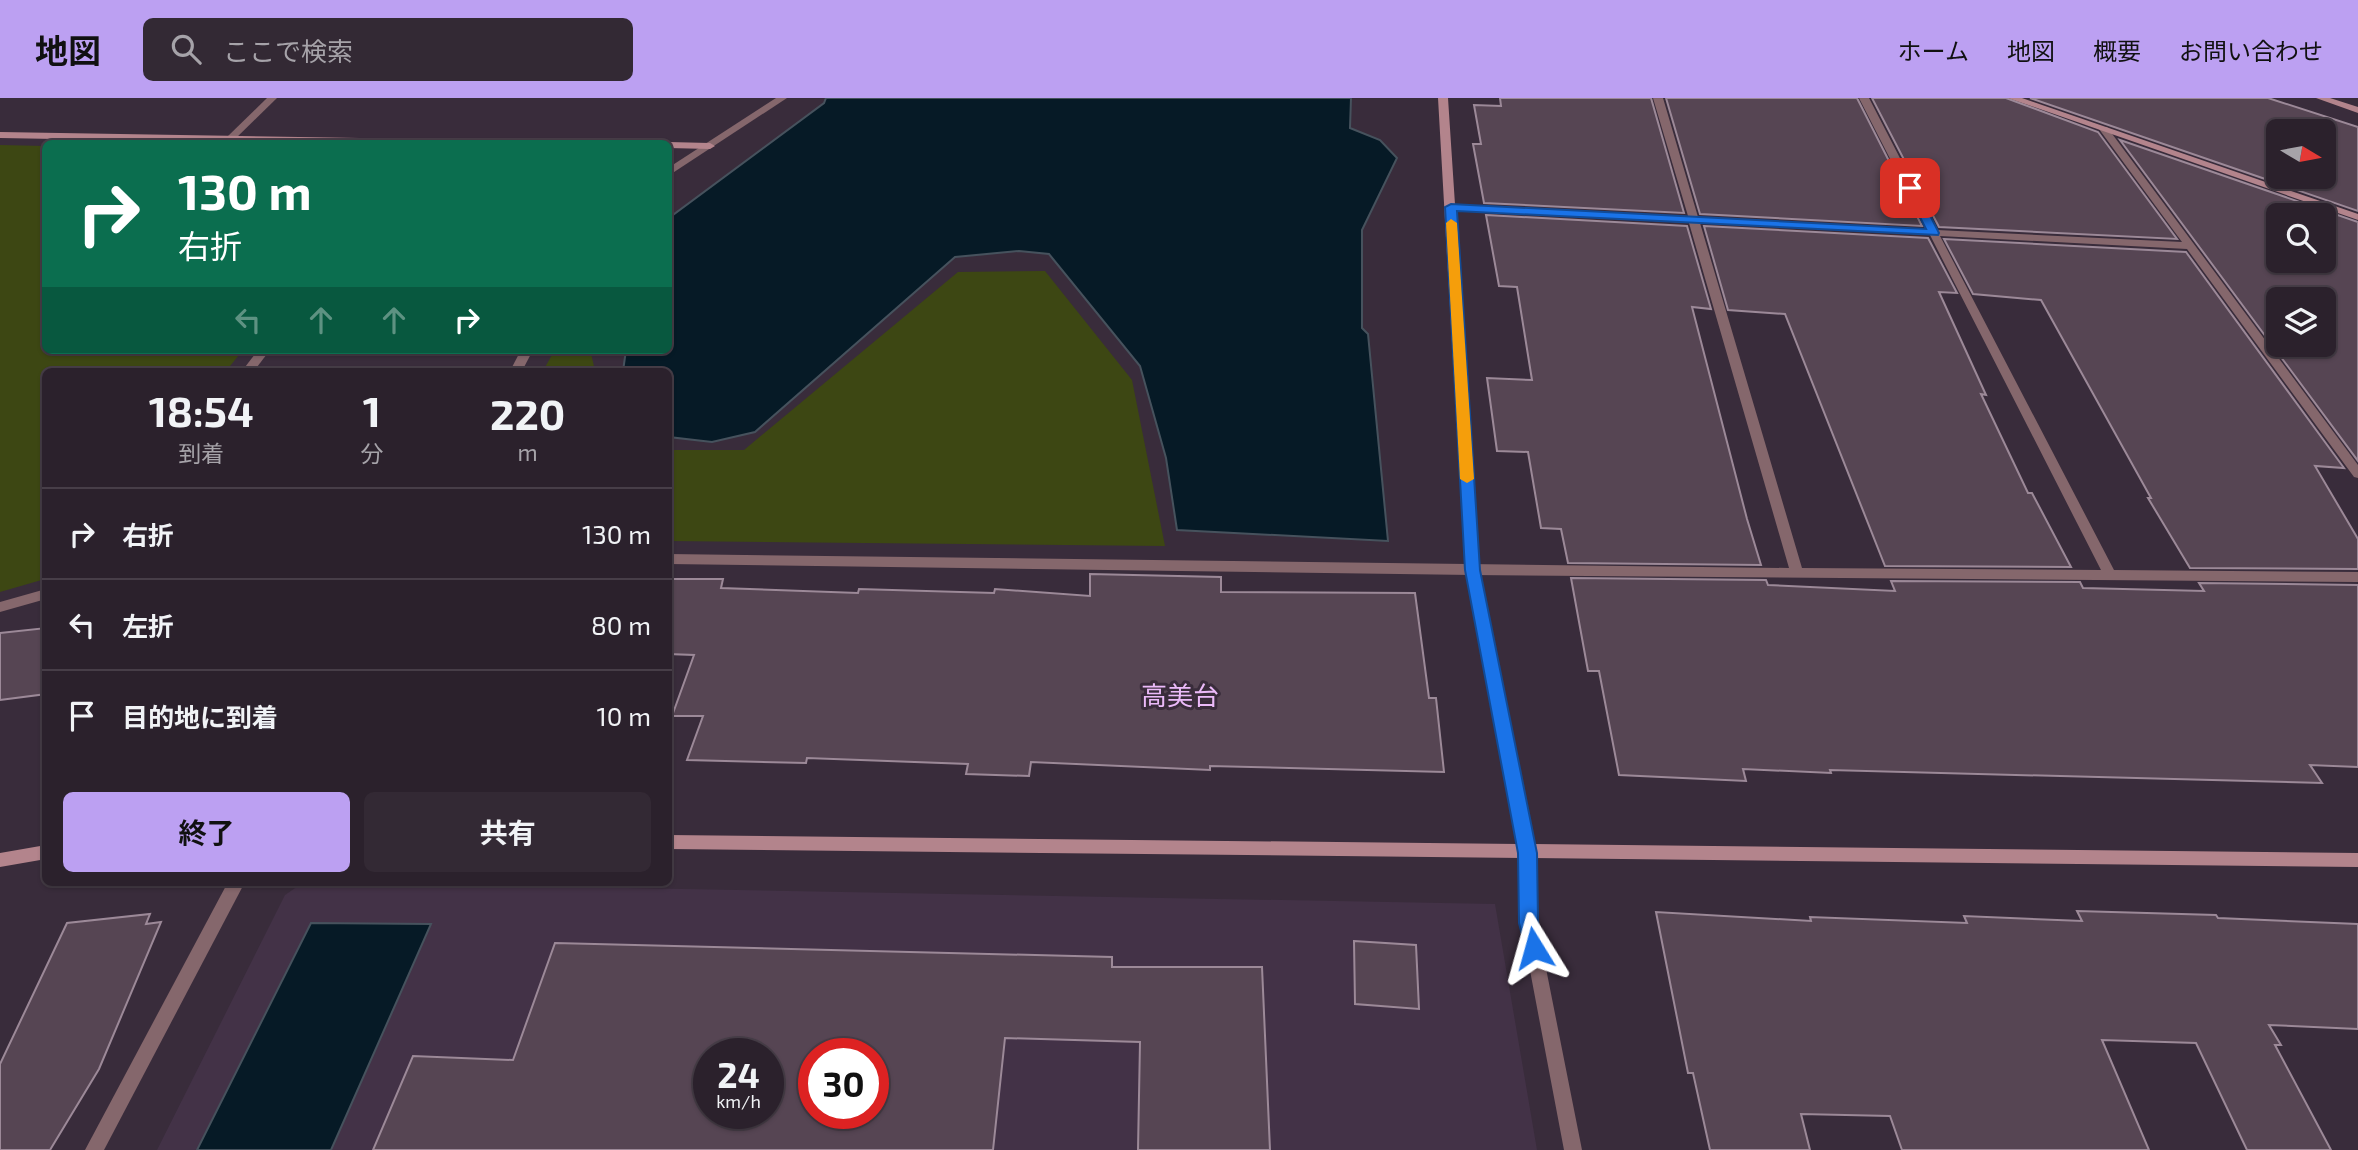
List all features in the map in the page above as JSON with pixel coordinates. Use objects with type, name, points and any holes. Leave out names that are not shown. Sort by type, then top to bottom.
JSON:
[{"type":"street","points":[[230,139],[272,98]]},
{"type":"street","points":[[672,170],[782,98]]},
{"type":"street","points":[[1443,98],[1472,570],[1528,853],[1529,923],[1573,1150]]},
{"type":"street","points":[[1658,98],[1797,573]]},
{"type":"street","points":[[1864,98],[2110,575]]},
{"type":"street","points":[[2013,98],[2358,217]]},
{"type":"street","points":[[2321,98],[2358,110]]},
{"type":"street","points":[[2104,130],[2358,474]]},
{"type":"street","points":[[0,135],[280,140]]},
{"type":"street","points":[[672,145],[709,146]]},
{"type":"street","points":[[1451,207],[2190,246]]},
{"type":"street","points":[[250,368],[261,354]]},
{"type":"street","points":[[672,559],[1472,570],[2358,577]]},
{"type":"street","points":[[0,607],[42,595]]},
{"type":"street","points":[[672,842],[2358,860]]},
{"type":"street","points":[[0,860],[42,853]]},
{"type":"street","points":[[94,1150],[235,886]]},
{"type":"shaded area","points":[[298,886],[521,886],[1495,904],[1537,1150],[157,1150],[285,895]]},
{"type":"green space","points":[[0,145],[42,146],[42,354],[240,354],[228,368],[42,368],[42,580],[0,592]]},
{"type":"green space","points":[[1045,271],[1132,380],[1165,546],[672,541],[672,450],[744,450],[958,272]]},
{"type":"green space","points":[[552,354],[591,354],[594,368],[545,368]]},
{"type":"water","points":[[826,98],[1351,98],[1350,128],[1380,140],[1397,158],[1362,230],[1362,328],[1368,334],[1388,541],[1177,530],[1166,458],[1140,366],[1049,254],[1019,251],[955,257],[755,432],[712,442],[672,437],[672,368],[623,368],[625,354],[672,354],[673,215],[824,103]]},
{"type":"water","points":[[311,923],[431,924],[331,1150],[197,1150]]},
{"type":"building","points":[[1500,98],[1651,98],[1684,213],[1484,203],[1473,144],[1481,144],[1474,105],[1501,106]]},
{"type":"building","points":[[1666,98],[1857,98],[1922,226],[1700,214]]},
{"type":"building","points":[[1872,98],[2006,98],[2098,132],[2177,239],[1939,227]]},
{"type":"building","points":[[2030,98],[2268,98],[2333,119],[2266,119],[2266,179]]},
{"type":"building","points":[[2336,120],[2358,127],[2358,211],[2294,189],[2336,189]]},
{"type":"building","points":[[2120,140],[2303,203],[2266,203],[2266,273],[2336,273],[2336,214],[2358,222],[2358,461],[2281,357],[2336,357],[2336,287],[2266,287],[2266,337]]},
{"type":"building","points":[[1486,215],[1687,226],[1711,309],[1692,307],[1761,565],[1568,563],[1561,529],[1541,528],[1528,452],[1497,451],[1487,378],[1532,380],[1517,287],[1499,286]]},
{"type":"building","points":[[1704,226],[1928,238],[1957,293],[1939,292],[1986,395],[1981,394],[2028,493],[2032,493],[2071,567],[1885,566],[1785,314],[1728,310]]},
{"type":"building","points":[[1944,239],[2186,252],[2344,468],[2315,466],[2358,539],[2358,569],[2190,568],[2148,498],[2151,498],[2041,300],[1973,294]]},
{"type":"building","points":[[1090,574],[1221,577],[1221,592],[1415,593],[1429,698],[1436,698],[1444,772],[1210,766],[1210,770],[1031,762],[1029,776],[966,774],[968,764],[807,758],[806,763],[687,760],[703,716],[672,716],[694,655],[672,654],[672,579],[723,579],[721,588],[858,593],[859,589],[994,593],[995,589],[1090,596]]},
{"type":"building","points":[[1571,578],[1766,580],[1768,585],[1895,591],[1891,581],[2080,582],[2083,588],[2204,591],[2199,583],[2358,585],[2358,767],[2310,765],[2322,783],[1743,769],[1746,781],[1619,775],[1599,671],[1588,671]]},
{"type":"building","points":[[42,628],[42,695],[0,700],[0,633]]},
{"type":"building","points":[[2077,911],[2216,915],[2218,918],[2358,924],[2358,1029],[2269,1025],[2281,1045],[2275,1045],[2331,1150],[2247,1150],[2196,1043],[2102,1040],[2149,1150],[1902,1150],[1890,1116],[1801,1114],[1810,1150],[1710,1150],[1693,1073],[1688,1073],[1656,912],[1811,921],[1810,917],[1967,923],[1964,916],[2082,921]]},
{"type":"building","points":[[150,914],[146,924],[161,922],[99,1069],[50,1150],[0,1150],[0,1064],[67,923]]},
{"type":"building","points":[[1354,941],[1416,945],[1419,1009],[1355,1004]]},
{"type":"building","points":[[555,943],[1112,957],[1112,967],[1262,967],[1270,1150],[1138,1150],[1140,1042],[1005,1038],[993,1150],[373,1150],[413,1056],[513,1060]]},
{"type":"slow traffic","points":[[1451,223],[1467,479]]},
{"type":"district","name":"高美台","points":[[1180,696]]},
{"type":"route","points":[[1534,948],[1529,923],[1528,853],[1472,570],[1451,207],[1934,233],[1910,188]]}]
